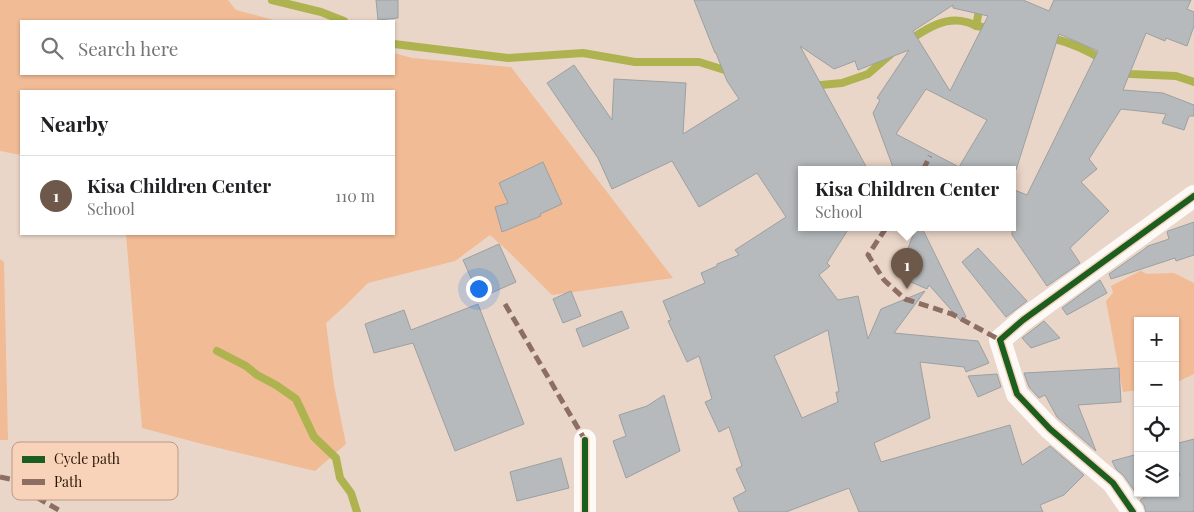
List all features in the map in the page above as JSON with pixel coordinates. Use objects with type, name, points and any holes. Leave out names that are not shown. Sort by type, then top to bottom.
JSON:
[{"type":"street","points":[[1133,512],[1113,483],[1050,429],[1017,394],[1000,340],[1023,320],[1194,196]]},
{"type":"street","points":[[585,440],[585,512]]},
{"type":"shaded area","points":[[0,0],[228,0],[236,10],[273,20],[20,20],[20,75],[395,75],[395,53],[412,58],[511,67],[673,278],[552,295],[490,235],[455,261],[368,283],[326,323],[334,385],[346,444],[315,471],[142,428],[126,235],[395,235],[395,90],[20,90],[20,155],[0,151]]},
{"type":"shaded area","points":[[0,259],[4,262],[8,440],[0,440]]},
{"type":"shaded area","points":[[1146,268],[1141,271],[1147,274],[1174,273],[1194,283],[1194,374],[1179,381],[1179,317],[1134,317],[1134,391],[1123,392],[1106,301],[1113,293],[1111,286]]},
{"type":"building","points":[[376,0],[398,0],[398,18],[378,20]]},
{"type":"building","points":[[694,0],[1023,0],[1049,11],[1054,0],[1191,0],[1187,9],[1194,12],[1194,26],[1187,46],[1166,38],[1165,41],[1146,33],[1123,90],[1163,93],[1194,105],[1194,116],[1189,116],[1184,130],[1162,123],[1166,114],[1121,109],[1089,159],[1097,169],[1081,182],[1109,211],[1070,248],[1080,263],[1047,286],[1012,235],[1012,231],[1016,231],[1016,191],[1027,195],[1098,51],[1059,34],[1016,170],[1016,166],[960,166],[987,120],[926,89],[896,134],[957,166],[893,166],[873,113],[880,100],[877,98],[909,50],[858,70],[855,61],[834,69],[800,46],[866,166],[798,166],[798,231],[847,231],[827,263],[830,266],[819,275],[838,300],[858,296],[868,339],[881,309],[925,291],[894,333],[978,341],[989,363],[966,372],[964,367],[920,362],[930,418],[874,443],[881,462],[1010,425],[1022,465],[1050,446],[1084,475],[1064,495],[1040,505],[1043,512],[859,512],[849,488],[786,512],[739,512],[733,498],[746,491],[736,469],[742,466],[729,427],[719,432],[705,402],[712,399],[699,356],[687,362],[668,321],[671,320],[663,301],[705,283],[701,273],[739,255],[735,250],[786,217],[757,173],[699,207],[672,161],[612,189],[598,158],[547,83],[574,65],[612,120],[614,79],[686,83],[683,134],[739,99],[727,81]],"holes":[[[953,5],[953,8],[988,16],[950,91],[913,31]],[[828,330],[839,392],[836,392],[838,402],[802,418],[774,356]]]},
{"type":"building","points":[[543,162],[562,204],[540,214],[541,216],[502,232],[495,207],[508,203],[499,183]]},
{"type":"building","points":[[1194,222],[1194,255],[1176,261],[1175,258],[1111,279],[1109,274],[1148,246],[1169,239],[1168,231]]},
{"type":"building","points":[[915,231],[923,231],[966,317],[961,321],[929,285],[927,289],[897,276]]},
{"type":"building","points":[[499,244],[516,282],[480,298],[463,260]]},
{"type":"building","points":[[978,248],[1027,301],[1006,317],[962,262]]},
{"type":"building","points":[[1100,280],[1107,293],[1067,315],[1062,308]]},
{"type":"building","points":[[571,291],[581,316],[563,323],[553,299]]},
{"type":"building","points":[[478,304],[524,424],[455,451],[413,343],[374,353],[365,324],[404,310],[411,330]]},
{"type":"building","points":[[622,311],[629,328],[583,347],[576,329]]},
{"type":"building","points":[[1044,321],[1060,338],[1031,348],[1022,338]]},
{"type":"building","points":[[1119,368],[1121,402],[1078,405],[1096,451],[1057,417],[1045,395],[1039,398],[1029,387],[1024,373]]},
{"type":"building","points":[[997,374],[1001,387],[978,397],[968,376]]},
{"type":"building","points":[[664,395],[680,451],[626,478],[613,441],[626,436],[619,415],[647,406]]},
{"type":"building","points":[[1194,439],[1194,512],[1146,512],[1140,500],[1145,497],[1179,497],[1179,443]]},
{"type":"building","points":[[1134,455],[1134,490],[1124,476],[1116,469],[1112,461]]},
{"type":"building","points":[[561,458],[569,488],[517,501],[510,472]]},
{"type":"waterway","points":[[272,0],[321,12],[341,20]]},
{"type":"waterway","points":[[976,26],[981,0]]},
{"type":"waterway","points":[[908,41],[942,22],[967,22],[977,26],[992,28]]},
{"type":"waterway","points":[[1048,37],[1077,46],[1104,61]]},
{"type":"waterway","points":[[395,44],[508,58],[583,53],[635,62],[699,62],[731,72]]},
{"type":"waterway","points":[[811,86],[842,83],[868,74],[891,54]]},
{"type":"waterway","points":[[1120,70],[1130,74],[1176,76],[1194,82]]},
{"type":"waterway","points":[[217,351],[246,366],[296,399],[314,437],[336,458],[340,478],[351,493],[357,512]]},
{"type":"marked path","points":[[925,166],[930,156]]},
{"type":"marked path","points":[[884,231],[868,255],[884,280],[905,299],[952,314],[1000,340]]},
{"type":"marked path","points":[[505,304],[585,440]]},
{"type":"marked path","points":[[0,477],[12,480]]},
{"type":"marked path","points":[[41,500],[62,512]]},
{"type":"cycle path","points":[[1133,512],[1113,483],[1050,429],[1017,394],[1000,340],[1023,320],[1194,196]]},
{"type":"cycle path","points":[[585,440],[585,512]]},
{"type":"place","name":"Kisa Children Center","points":[[907,289]]}]
